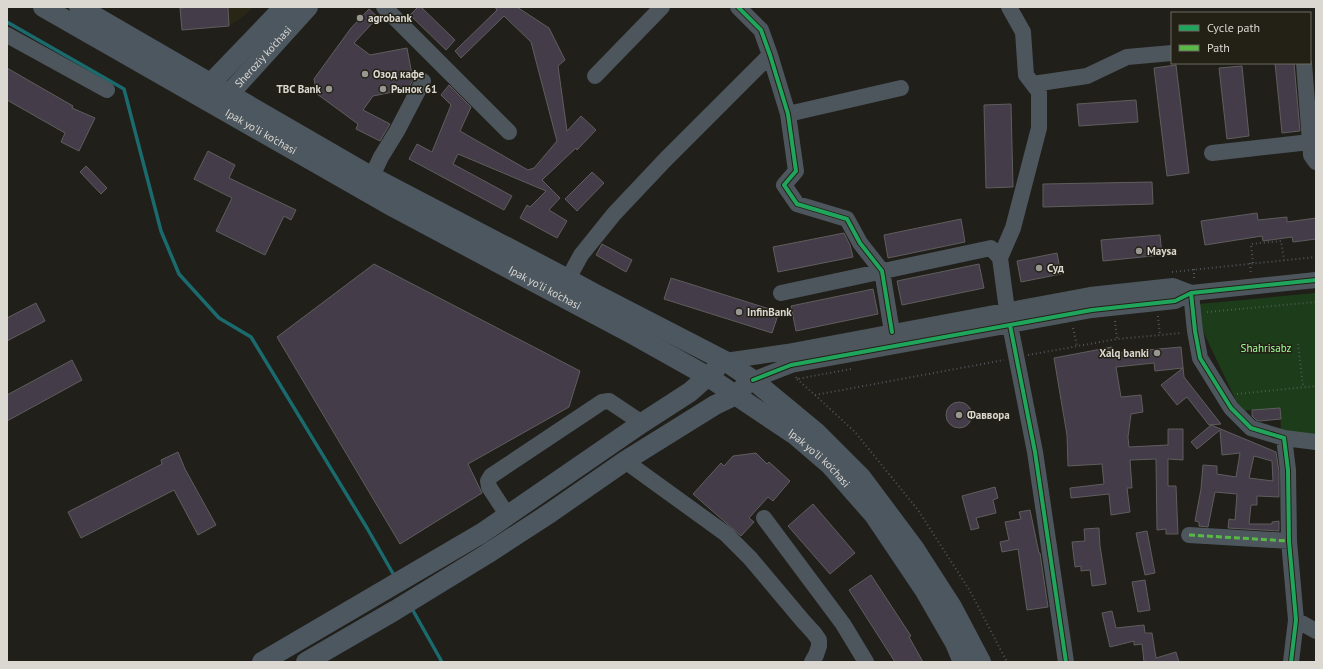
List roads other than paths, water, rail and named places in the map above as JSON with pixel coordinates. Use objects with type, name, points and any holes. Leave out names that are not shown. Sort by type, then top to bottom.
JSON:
[{"type":"main road","name":"Ipak yo'li ko'chasi","points":[[43,7],[206,90]]},
{"type":"main road","name":"Ipak yo'li ko'chasi","points":[[79,7],[223,101],[395,208],[632,334],[707,376],[795,435],[830,465],[874,515],[925,590],[964,662]]},
{"type":"main road","name":"Sheroziy ko'chasi","points":[[206,90],[284,7]]},
{"type":"main road","name":"Sheroziy ko'chasi","points":[[223,101],[308,7]]},
{"type":"main road","name":"Ipak yo'li ko'chasi","points":[[223,101],[372,176],[725,361],[754,380],[818,434],[861,477],[914,548],[952,607],[981,662]]},
{"type":"main road","points":[[262,662],[384,592],[482,533],[642,423],[690,392],[725,361]]},
{"type":"main road","points":[[306,662],[418,597],[550,513],[625,461],[715,405],[736,395],[754,380]]},
{"type":"street","points":[[384,7],[509,132]]},
{"type":"street","points":[[595,76],[662,7]]},
{"type":"street","points":[[738,7],[761,30],[788,114],[796,171],[784,185],[798,204],[847,219],[860,244],[882,271],[892,332]]},
{"type":"street","points":[[1008,7],[1023,32],[1026,75],[1038,92],[1039,128],[1013,228],[1000,258],[1009,318],[1035,452],[1066,662]]},
{"type":"street","points":[[7,36],[106,90]]},
{"type":"street","points":[[1033,84],[1087,76],[1127,57],[1171,53]]},
{"type":"street","points":[[568,279],[581,255],[614,214],[665,160],[770,55]]},
{"type":"street","points":[[1304,64],[1311,154],[1316,162]]},
{"type":"street","points":[[372,176],[381,156],[397,131],[423,80]]},
{"type":"street","points":[[788,114],[901,88]]},
{"type":"street","points":[[1212,153],[1310,142]]},
{"type":"street","points":[[781,293],[991,248],[1000,258]]},
{"type":"street","points":[[725,361],[787,352],[892,332],[1009,318],[1092,310],[1115,318],[1160,312],[1175,301],[1191,293],[1316,280]]},
{"type":"street","points":[[754,380],[794,372],[1009,318],[1090,295],[1173,286],[1191,293]]},
{"type":"street","points":[[1191,293],[1195,331],[1200,358],[1231,408],[1251,428],[1284,438],[1316,442]]},
{"type":"street","points":[[508,516],[489,487],[488,481],[491,476],[602,402],[609,401],[642,423]]},
{"type":"street","points":[[1284,438],[1288,470],[1289,541],[1296,620],[1291,662]]},
{"type":"street","points":[[625,461],[726,534],[750,558],[803,622],[814,633],[818,640],[819,646],[812,662]]},
{"type":"street","points":[[764,518],[843,624],[866,662]]},
{"type":"street","points":[[1189,534],[1289,541]]},
{"type":"street","points":[[1296,620],[1316,631]]},
{"type":"waterway","points":[[7,22],[124,89],[161,231],[179,274],[219,318],[251,337],[367,528],[395,577]]},
{"type":"waterway","points":[[411,607],[442,662]]},
{"type":"place","name":"agrobank","points":[[360,18]]},
{"type":"place","name":"Озод кафе","points":[[365,74]]},
{"type":"place","name":"TBC Bank","points":[[329,89]]},
{"type":"place","name":"Рынок 61","points":[[383,89]]},
{"type":"place","name":"Maysa","points":[[1139,251]]},
{"type":"place","name":"Суд","points":[[1039,268]]},
{"type":"place","name":"InfinBank","points":[[739,312]]},
{"type":"place","name":"Xalq banki","points":[[1157,353]]},
{"type":"place","name":"Фаввора","points":[[959,415]]},
{"type":"park label","name":"Shahrisabz","points":[[1266,348]]}]
